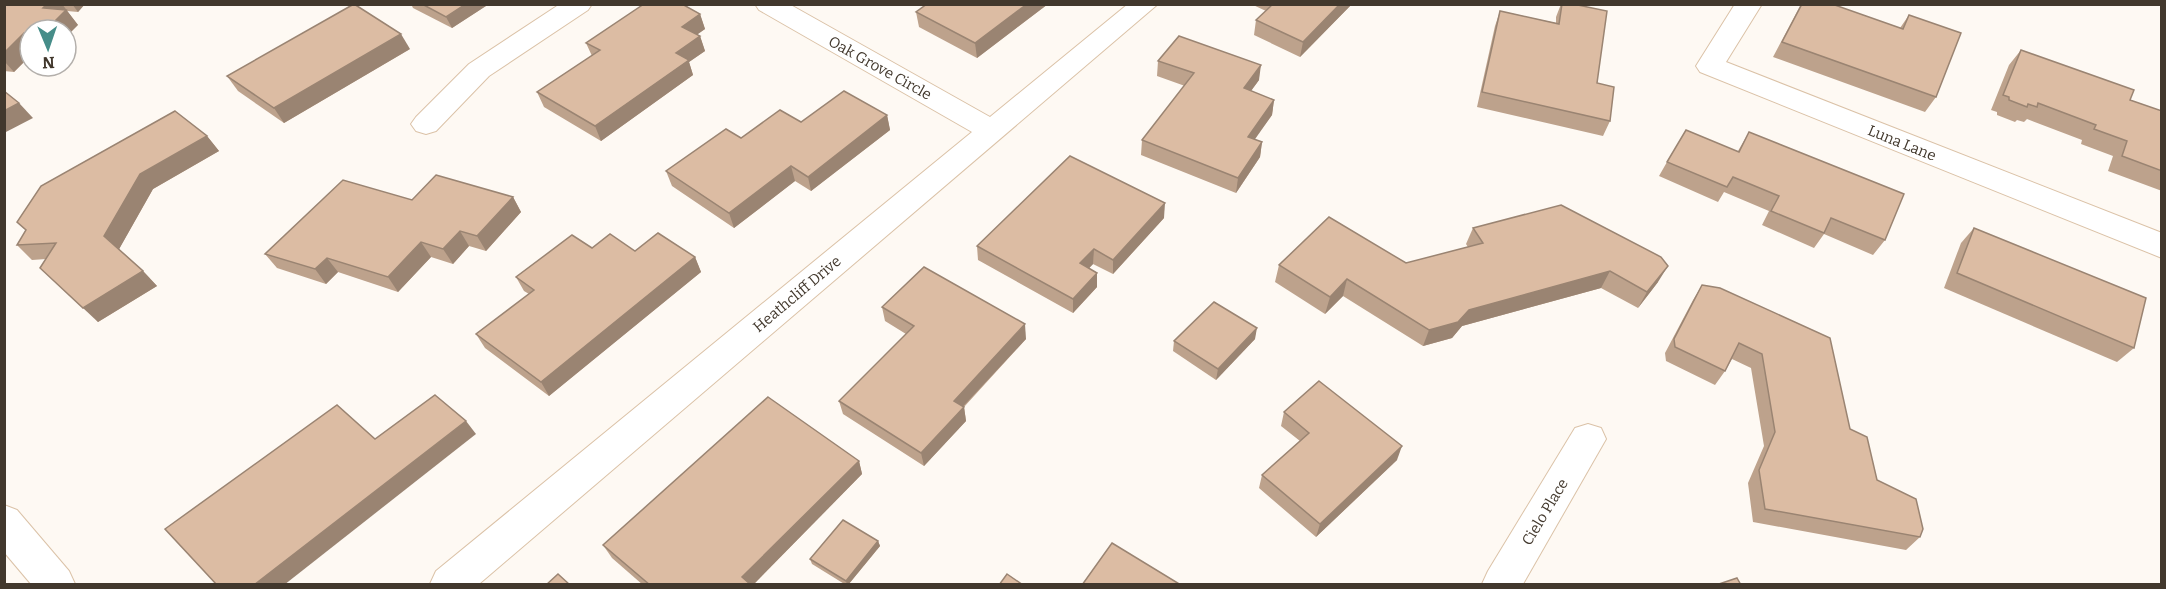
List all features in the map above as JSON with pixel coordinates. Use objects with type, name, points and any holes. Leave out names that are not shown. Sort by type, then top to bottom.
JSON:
[{"type":"street","points":[[426,124],[479,70],[579,4]]},
{"type":"street","name":"Oak Grove Circle","points":[[768,4],[992,131]]},
{"type":"street","name":"Heathcliff Drive","points":[[450,585],[1145,4]]},
{"type":"street","name":"Luna Lane","points":[[1749,4],[1710,66],[2162,246]]},
{"type":"street","name":"Cielo Place","points":[[1502,585],[1588,440]]},
{"type":"street","points":[[4,522],[55,585]]},
{"type":"building","points":[[4,4],[47,4],[43,8],[66,10],[58,18],[18,18],[18,39],[4,53]]},
{"type":"building","points":[[354,4],[401,34],[274,108],[227,76]]},
{"type":"building","points":[[422,4],[466,4],[446,17]]},
{"type":"building","points":[[644,4],[682,4],[700,14],[682,27],[700,36],[676,53],[689,60],[595,126],[537,92],[600,50],[586,43]]},
{"type":"building","points":[[927,4],[1027,4],[975,43],[916,12]]},
{"type":"building","points":[[1273,4],[1340,4],[1303,42],[1256,20]]},
{"type":"building","points":[[1562,4],[1607,11],[1597,83],[1614,87],[1610,121],[1482,92],[1500,11],[1559,24]]},
{"type":"building","points":[[1802,4],[1832,4],[1903,29],[1909,15],[1961,33],[1936,97],[1782,42]]},
{"type":"building","points":[[1179,36],[1261,65],[1244,88],[1274,100],[1248,137],[1262,142],[1238,178],[1142,140],[1194,73],[1158,61]]},
{"type":"building","points":[[2021,50],[2134,90],[2130,100],[2162,111],[2162,171],[2122,156],[2127,141],[2094,129],[2096,125],[2038,103],[2037,107],[2028,104],[2027,107],[2003,95]]},
{"type":"building","points":[[4,91],[19,103],[4,111]]},
{"type":"building","points":[[844,91],[887,115],[808,177],[791,166],[729,213],[666,171],[726,129],[741,138],[780,110],[801,122]]},
{"type":"building","points":[[175,111],[207,136],[140,174],[104,236],[143,271],[83,308],[40,268],[56,243],[17,245],[26,230],[17,222],[41,186]]},
{"type":"building","points":[[1686,130],[1739,152],[1749,132],[1904,194],[1885,240],[1831,218],[1824,233],[1771,211],[1779,196],[1733,177],[1727,187],[1667,162]]},
{"type":"building","points":[[1070,156],[1165,203],[1113,260],[1094,249],[1080,263],[1097,273],[1073,299],[977,246]]},
{"type":"building","points":[[436,175],[513,197],[477,236],[460,231],[443,249],[421,242],[388,277],[327,258],[315,269],[265,254],[343,180],[412,200]]},
{"type":"building","points":[[1561,205],[1661,257],[1668,266],[1647,292],[1610,271],[1469,310],[1458,322],[1429,330],[1347,279],[1330,297],[1279,265],[1329,217],[1406,263],[1483,243],[1473,228]]},
{"type":"building","points":[[1974,228],[2146,298],[2134,348],[1957,273]]},
{"type":"building","points":[[658,233],[695,257],[541,382],[476,334],[534,290],[516,277],[572,235],[592,248],[610,234],[635,251]]},
{"type":"building","points":[[924,267],[1025,324],[954,401],[964,407],[921,453],[839,401],[914,326],[882,307]]},
{"type":"building","points":[[1702,285],[1720,288],[1830,338],[1850,429],[1867,437],[1877,480],[1916,499],[1923,529],[1920,537],[1765,509],[1759,470],[1775,432],[1762,354],[1739,343],[1725,371],[1675,347],[1674,339]]},
{"type":"building","points":[[1214,302],[1257,328],[1218,369],[1174,341]]},
{"type":"building","points":[[1319,381],[1402,446],[1320,524],[1262,475],[1309,433],[1284,412]]},
{"type":"building","points":[[435,395],[466,421],[254,585],[217,585],[165,529],[337,405],[375,439]]},
{"type":"building","points":[[768,397],[859,461],[742,577],[751,585],[650,585],[603,545]]},
{"type":"building","points":[[843,520],[878,541],[846,581],[810,559]]},
{"type":"building","points":[[1112,543],[1181,585],[1082,585]]},
{"type":"building","points":[[558,574],[570,585],[546,585]]},
{"type":"building","points":[[1007,574],[1023,585],[999,585]]},
{"type":"building","points":[[1737,578],[1741,585],[1716,585]]}]
